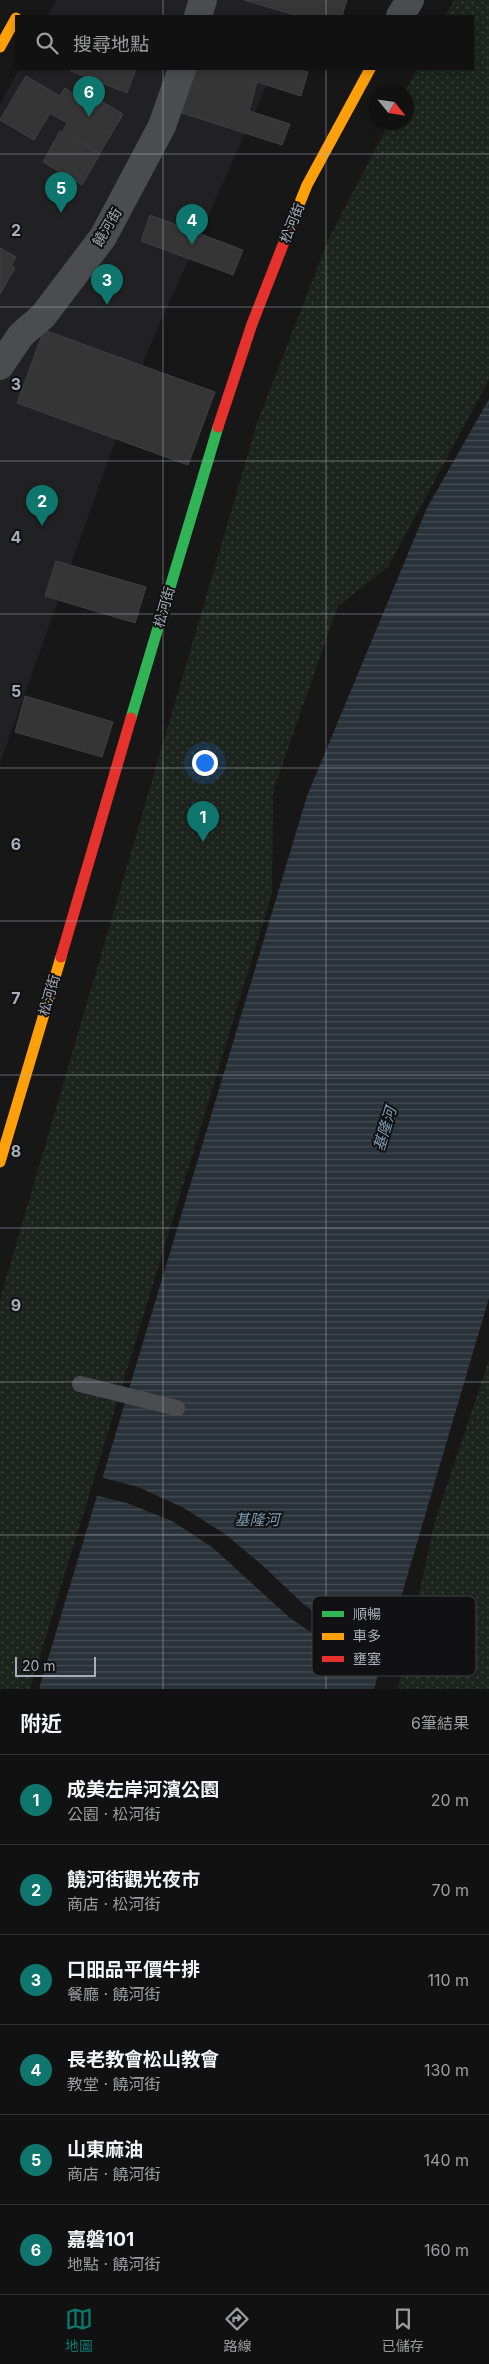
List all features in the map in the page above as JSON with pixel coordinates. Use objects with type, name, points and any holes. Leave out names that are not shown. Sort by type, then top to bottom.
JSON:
[{"type":"street","points":[[198,15],[203,0]]},
{"type":"street","points":[[401,15],[410,0]]},
{"type":"street","points":[[0,47],[15,20]]},
{"type":"street","name":"饒河街","points":[[0,366],[21,335],[42,316],[103,237],[162,126],[182,70]]},
{"type":"street","name":"松河街","points":[[0,1162],[229,389],[252,324],[307,185],[369,70]]},
{"type":"lane","points":[[80,1384],[177,1408]]},
{"type":"shaded area","points":[[56,0],[303,0],[298,15],[48,15]]},
{"type":"shaded area","points":[[454,0],[489,0],[489,380],[388,567],[338,606],[273,791],[272,893],[30,1689],[0,1689],[0,1299],[257,423],[329,238],[385,130],[414,130],[414,85],[409,85],[416,70],[474,70],[474,15],[446,15]]},
{"type":"shaded area","points":[[18,70],[274,70],[147,352],[0,763],[0,105]]},
{"type":"shaded area","points":[[489,1360],[489,1689],[398,1689],[401,1676],[476,1676],[476,1596],[418,1596],[435,1521]]},
{"type":"water","name":"基隆河","points":[[489,399],[489,1298],[401,1596],[312,1596],[312,1676],[378,1676],[374,1689],[39,1689],[307,796],[427,508]]},
{"type":"pier","points":[[100,1477],[138,1487],[182,1507],[225,1534],[312,1610],[312,1633],[289,1617],[212,1547],[172,1521],[127,1503],[94,1495]]},
{"type":"building","points":[[244,0],[347,0],[342,15],[295,15]]},
{"type":"building","points":[[71,70],[136,70],[127,93]]},
{"type":"building","points":[[192,70],[301,70],[308,72],[301,96],[257,82],[249,111],[290,124],[282,145],[179,112]]},
{"type":"building","points":[[26,76],[60,96],[65,88],[82,99],[86,92],[123,114],[100,153],[63,131],[67,123],[50,113],[34,140],[0,120]]},
{"type":"building","points":[[60,131],[100,154],[82,185],[43,162]]},
{"type":"building","points":[[150,215],[243,250],[233,275],[141,241]]},
{"type":"building","points":[[0,248],[16,257],[11,266],[15,268],[0,294]]},
{"type":"building","points":[[44,330],[215,392],[188,465],[17,403]]},
{"type":"building","points":[[56,561],[146,587],[135,623],[45,596]]},
{"type":"building","points":[[25,696],[113,722],[102,757],[15,732]]},
{"type":"traffic: fast","points":[[131,718],[218,427]]},
{"type":"traffic: slow","points":[[0,47],[15,20]]},
{"type":"traffic: slow","points":[[288,232],[307,185],[369,70]]},
{"type":"traffic: slow","points":[[0,1162],[61,957]]},
{"type":"traffic: jam","points":[[218,427],[252,324],[288,232]]},
{"type":"traffic: jam","points":[[61,957],[131,718]]},
{"type":"place","name":"嘉磐101","points":[[89,117]]},
{"type":"place","name":"山東麻油","points":[[61,213]]},
{"type":"place","name":"長老教會松山教會","points":[[192,245]]},
{"type":"place","name":"口昍品平價牛排","points":[[107,305]]},
{"type":"place","name":"饒河街觀光夜市","points":[[42,526]]},
{"type":"place","name":"成美左岸河濱公園","points":[[203,842]]}]
